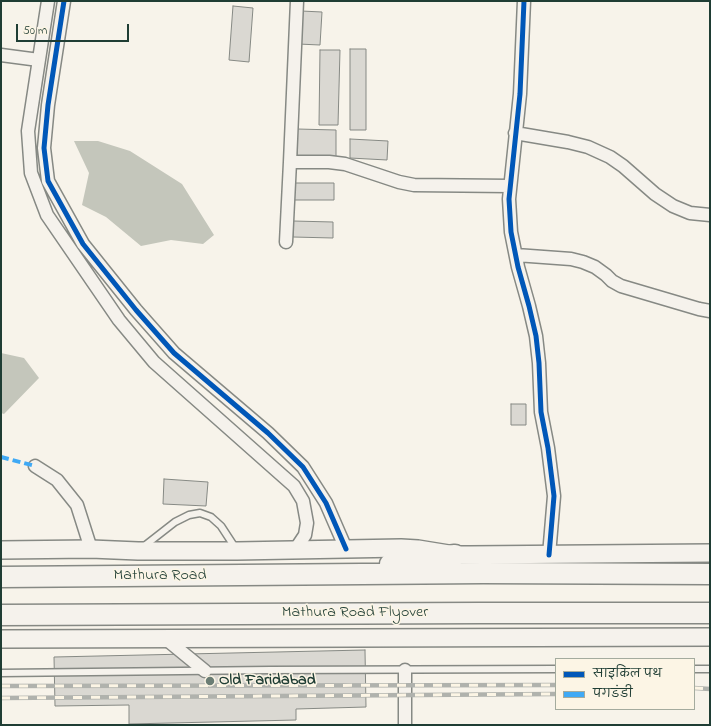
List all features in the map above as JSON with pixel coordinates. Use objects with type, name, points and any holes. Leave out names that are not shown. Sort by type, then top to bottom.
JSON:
[{"type":"highway","points":[[319,575],[455,555]]},
{"type":"highway","points":[[319,575],[483,573],[710,574]]},
{"type":"highway","name":"Mathura Road","points":[[1,577],[319,575]]},
{"type":"highway","name":"Mathura Road Flyover","points":[[1,615],[710,613]]},
{"type":"main road","points":[[1,550],[91,549],[138,551],[237,551],[401,548],[455,555],[710,553]]},
{"type":"main road","points":[[1,640],[710,637]]},
{"type":"street","points":[[48,1],[28,131],[31,173],[47,215],[119,320],[154,362],[294,486],[303,501],[308,523],[305,536],[295,550]]},
{"type":"street","points":[[64,1],[48,105],[44,148],[48,181],[82,244],[136,310],[174,353],[268,433],[303,467],[326,503],[346,549]]},
{"type":"street","points":[[286,242],[297,1]]},
{"type":"street","points":[[524,1],[520,94],[509,199],[511,232],[536,336],[539,363],[541,412],[551,467],[554,496],[549,555]]},
{"type":"street","points":[[1,55],[39,60]]},
{"type":"street","points":[[515,133],[588,147],[610,157],[623,166],[655,194],[673,206],[690,213],[710,215]]},
{"type":"street","points":[[290,162],[329,162],[345,164],[399,182],[414,185],[510,186]]},
{"type":"street","points":[[516,255],[571,259],[583,262],[595,267],[612,281],[621,286],[699,310],[710,311]]},
{"type":"street","points":[[35,466],[57,480],[77,504],[91,549]]},
{"type":"street","points":[[166,639],[205,671]]},
{"type":"street","points":[[405,670],[406,725]]},
{"type":"lane","points":[[138,551],[175,522],[189,515],[200,513],[211,517],[221,526],[237,551]]},
{"type":"lane","points":[[1,673],[555,669]]},
{"type":"lane","points":[[695,669],[710,669]]},
{"type":"shaded area","points":[[74,141],[98,141],[130,151],[182,184],[214,235],[203,244],[171,240],[141,246],[106,217],[82,205],[89,173]]},
{"type":"shaded area","points":[[1,353],[24,358],[39,378],[4,414],[1,413]]},
{"type":"building","points":[[233,6],[253,8],[249,62],[229,60]]},
{"type":"building","points":[[301,11],[322,12],[320,45],[298,44]]},
{"type":"building","points":[[350,49],[366,49],[366,130],[350,130]]},
{"type":"building","points":[[320,50],[340,50],[338,125],[319,125]]},
{"type":"building","points":[[297,129],[336,130],[336,157],[297,156]]},
{"type":"building","points":[[350,139],[388,141],[387,160],[350,158]]},
{"type":"building","points":[[293,183],[334,183],[334,200],[293,200]]},
{"type":"building","points":[[293,221],[333,222],[333,238],[293,237]]},
{"type":"building","points":[[511,404],[526,404],[526,425],[511,425]]},
{"type":"building","points":[[164,479],[208,482],[206,506],[163,504]]},
{"type":"building","name":"Old Faridabad","points":[[365,650],[366,707],[296,709],[296,720],[129,724],[129,705],[55,706],[54,657]]},
{"type":"railway","points":[[1,686],[555,685]]},
{"type":"railway","points":[[695,688],[710,689]]},
{"type":"railway","points":[[1,698],[555,694]]},
{"type":"marked path","points":[[1,457],[35,466]]},
{"type":"cycle path","points":[[64,1],[48,105],[44,148],[48,181],[83,244],[136,310],[174,353],[268,433],[303,467],[326,503],[346,549]]},
{"type":"cycle path","points":[[524,1],[520,94],[509,199],[511,232],[518,267],[536,336],[539,363],[541,412],[548,448],[554,496],[549,555]]},
{"type":"place","name":"Old Faridabad","points":[[210,681]]}]
